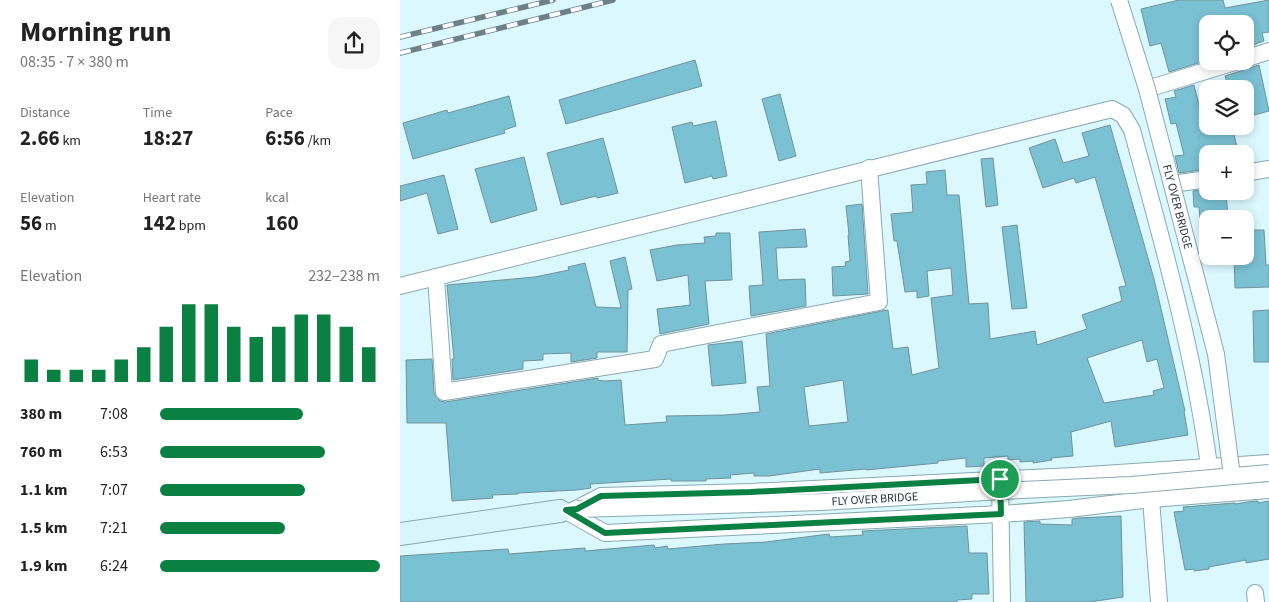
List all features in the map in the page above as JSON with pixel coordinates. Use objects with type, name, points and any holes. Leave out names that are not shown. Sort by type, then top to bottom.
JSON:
[{"type":"main road","points":[[400,534],[568,510]]},
{"type":"street","name":"FLY OVER BRIDGE","points":[[1119,0],[1147,89],[1216,354],[1232,476]]},
{"type":"street","points":[[1254,56],[1269,51]]},
{"type":"street","points":[[1147,89],[1209,70]]},
{"type":"street","points":[[400,286],[1112,109],[1123,115],[1132,130],[1169,268],[1202,416],[1208,466]]},
{"type":"street","points":[[436,277],[444,392],[655,358],[661,344],[879,302],[869,168]]},
{"type":"street","points":[[1254,172],[1269,169]]},
{"type":"street","points":[[1172,184],[1199,180]]},
{"type":"street","points":[[568,510],[601,496],[751,492],[1152,472],[1208,466],[1269,463]]},
{"type":"street","name":"FLY OVER BRIDGE","points":[[568,510],[822,502],[1131,485],[1269,474]]},
{"type":"street","points":[[1000,479],[1002,602]]},
{"type":"street","points":[[568,510],[605,533],[1001,514],[1069,509],[1151,499],[1269,490]]},
{"type":"street","points":[[1151,499],[1158,602]]},
{"type":"building","points":[[1179,0],[1223,0],[1225,8],[1269,0],[1269,32],[1262,33],[1264,41],[1254,45],[1254,15],[1199,15],[1199,63],[1169,72],[1161,43],[1150,46],[1141,9]]},
{"type":"building","points":[[695,60],[702,86],[566,124],[559,100]]},
{"type":"building","points":[[1259,65],[1269,111],[1254,115],[1254,80],[1226,80],[1225,76],[1244,70],[1254,70],[1254,67]]},
{"type":"building","points":[[1194,85],[1199,105],[1199,135],[1234,135],[1237,145],[1199,145],[1199,170],[1179,173],[1175,156],[1184,155],[1176,123],[1171,124],[1165,99],[1176,97],[1174,91]]},
{"type":"building","points":[[780,94],[796,156],[779,161],[762,99]]},
{"type":"building","points":[[509,96],[516,126],[504,130],[505,133],[413,159],[403,123],[447,110],[448,113]]},
{"type":"building","points":[[716,121],[727,176],[713,179],[712,176],[685,183],[672,127],[692,122],[693,126]]},
{"type":"building","points":[[1110,125],[1154,279],[1185,411],[1188,435],[1115,447],[1111,421],[1071,432],[1073,456],[1051,458],[1052,460],[1033,463],[1033,461],[1020,462],[1020,459],[1008,460],[1008,456],[984,458],[984,466],[966,467],[966,458],[938,461],[938,463],[866,470],[820,473],[820,469],[769,476],[754,476],[754,473],[730,475],[731,478],[706,479],[706,481],[671,481],[671,479],[590,484],[591,488],[577,490],[492,495],[493,498],[452,501],[446,423],[407,423],[406,360],[432,359],[434,393],[440,401],[445,402],[598,378],[598,380],[604,381],[621,380],[625,425],[667,422],[666,416],[725,415],[760,412],[757,387],[770,386],[766,334],[888,310],[893,349],[908,347],[912,375],[939,368],[931,298],[953,295],[951,268],[927,271],[929,296],[917,298],[917,291],[905,292],[897,241],[894,241],[891,214],[913,212],[911,185],[927,184],[926,172],[945,170],[947,195],[959,195],[969,304],[988,303],[990,339],[1035,331],[1037,345],[1087,329],[1082,315],[1122,301],[1119,287],[1126,286],[1095,177],[1076,183],[1074,178],[1043,188],[1029,148],[1055,139],[1063,163],[1089,156],[1082,133]],"holes":[[[1142,340],[1147,362],[1157,359],[1164,388],[1153,391],[1154,395],[1104,403],[1087,358]],[[843,380],[848,422],[809,426],[804,387]]]},
{"type":"building","points":[[603,138],[618,193],[597,198],[596,196],[561,205],[547,153]]},
{"type":"building","points":[[524,157],[537,210],[491,223],[475,169]]},
{"type":"building","points":[[993,158],[998,205],[986,207],[981,159]]},
{"type":"building","points":[[444,175],[458,229],[438,234],[427,193],[400,201],[400,186]]},
{"type":"building","points":[[1199,190],[1199,200],[1227,200],[1227,210],[1199,210],[1199,207],[1194,207],[1193,191]]},
{"type":"building","points":[[862,204],[868,294],[833,296],[832,267],[846,266],[845,262],[850,261],[846,206]]},
{"type":"building","points":[[1017,225],[1027,308],[1012,309],[1002,227]]},
{"type":"building","points":[[805,229],[807,247],[776,248],[778,280],[805,279],[806,306],[751,316],[749,286],[763,285],[759,232]]},
{"type":"building","points":[[1254,230],[1264,230],[1266,265],[1269,265],[1269,287],[1235,288],[1234,265],[1254,265]]},
{"type":"building","points":[[716,233],[730,233],[732,280],[705,281],[709,324],[660,334],[657,309],[690,305],[688,275],[657,281],[650,250],[677,245],[705,243],[704,237],[716,236]]},
{"type":"building","points":[[625,257],[632,289],[628,290],[627,352],[597,352],[597,358],[571,362],[571,353],[543,354],[543,360],[523,361],[523,369],[453,380],[452,359],[454,359],[447,285],[535,277],[569,270],[568,267],[585,263],[596,307],[621,308],[610,261]]},
{"type":"building","points":[[1269,310],[1269,362],[1254,362],[1253,311]]},
{"type":"building","points":[[742,341],[746,383],[712,386],[708,345]]},
{"type":"building","points":[[1258,501],[1258,503],[1269,501],[1269,559],[1246,563],[1246,560],[1194,571],[1194,569],[1185,570],[1174,512],[1184,511],[1183,507]]},
{"type":"building","points":[[1121,516],[1123,597],[1090,602],[1026,602],[1024,522],[1040,521],[1040,524],[1072,525],[1072,519]]},
{"type":"building","points":[[967,526],[969,553],[987,553],[989,594],[972,594],[972,599],[957,600],[957,602],[400,602],[400,556],[508,549],[509,554],[585,548],[585,551],[654,545],[655,548],[667,546],[668,549],[766,542],[829,534],[830,537],[863,535],[862,531]]},
{"type":"railway","points":[[400,37],[553,0]]},
{"type":"railway","points":[[400,53],[613,0]]},
{"type":"route","points":[[1000,479],[1001,514],[605,533],[566,510],[577,509],[601,496],[751,492],[1000,479]]}]
